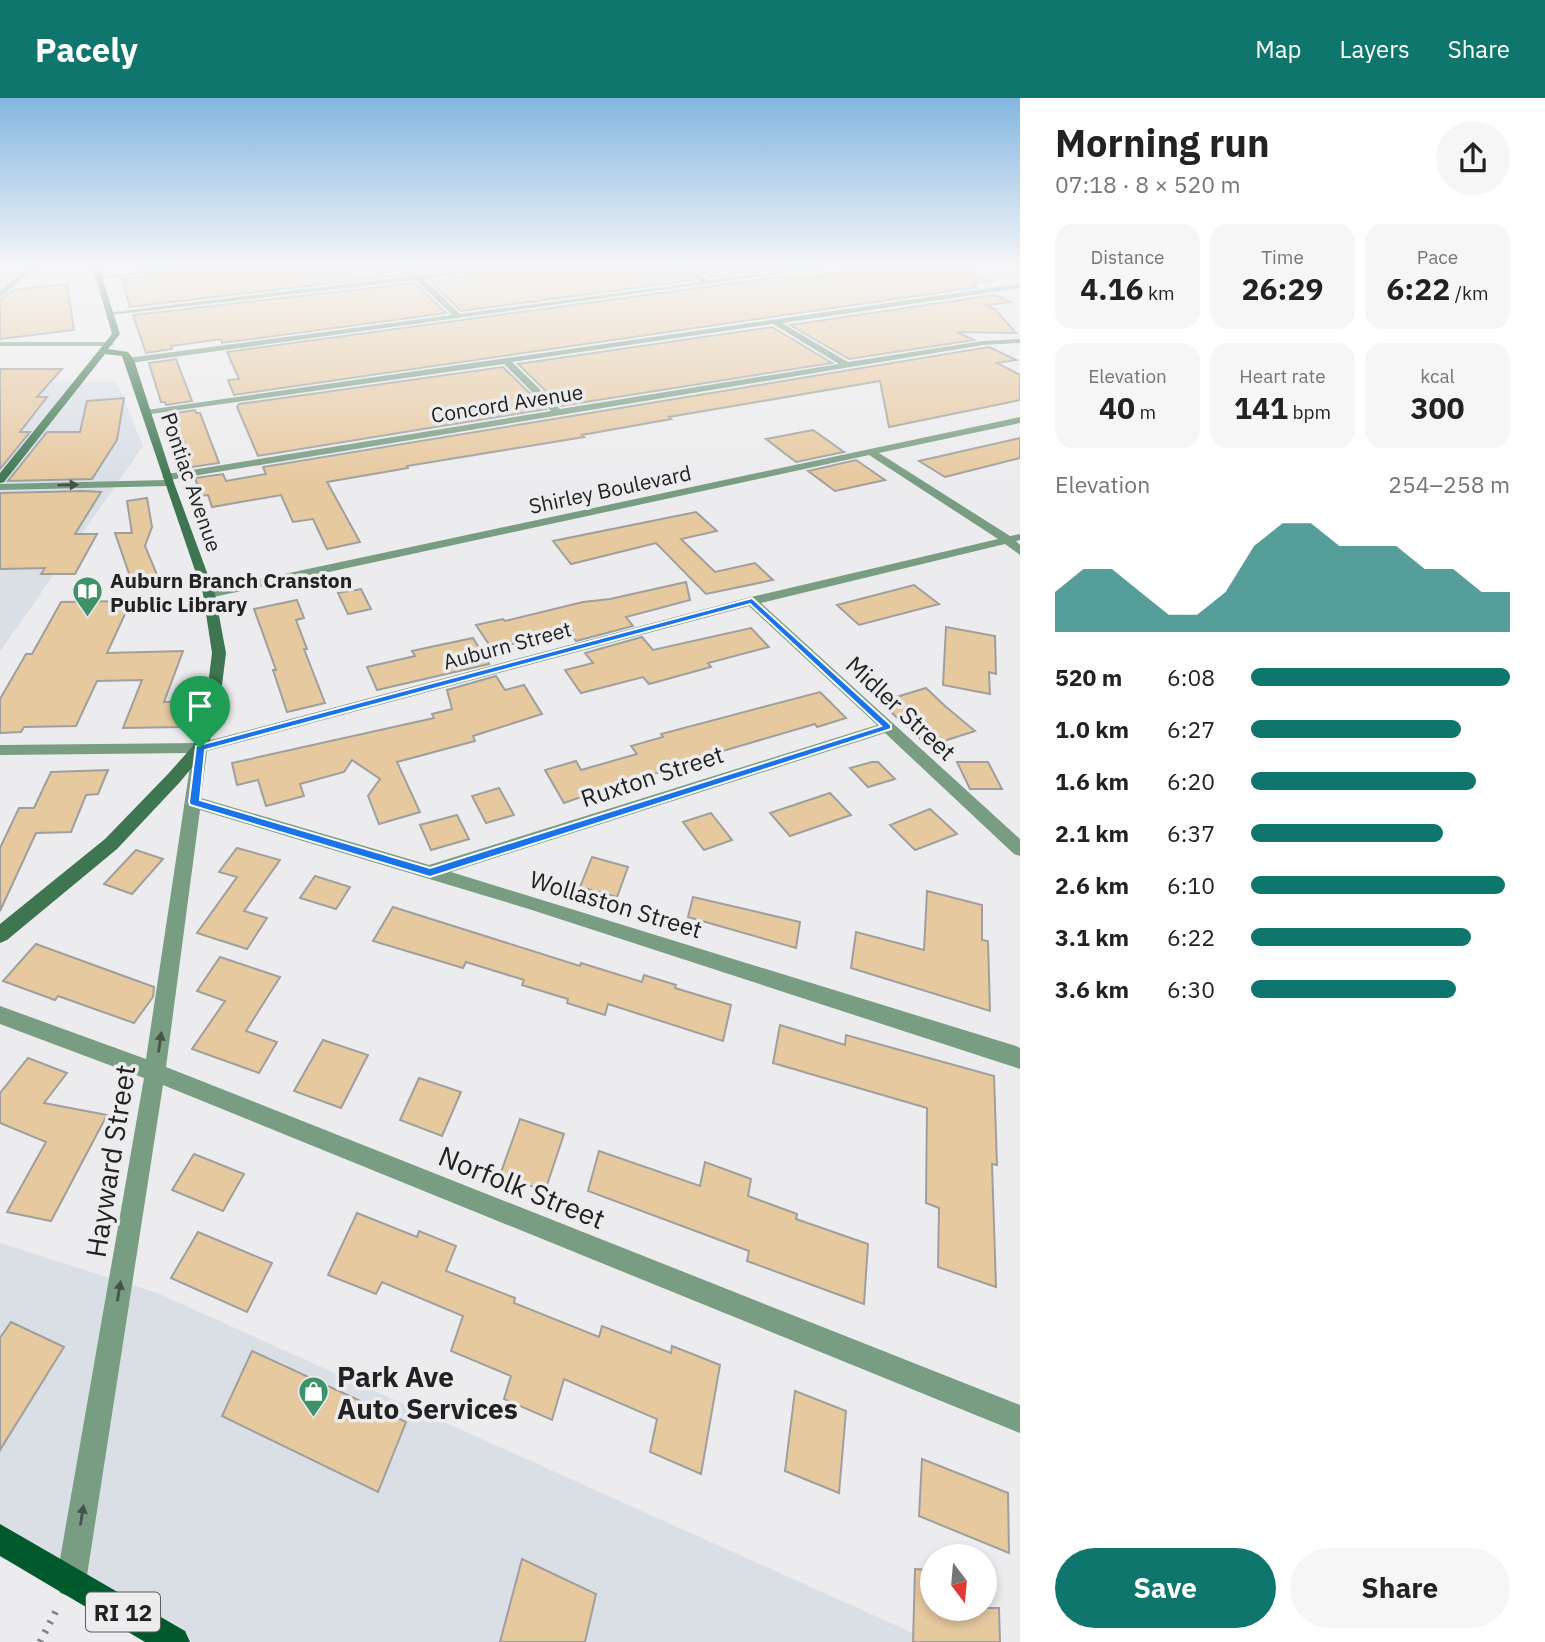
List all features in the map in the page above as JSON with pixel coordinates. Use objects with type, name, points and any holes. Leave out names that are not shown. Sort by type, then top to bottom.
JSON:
[{"type":"main road","name":"RI 12","points":[[0,1539],[174,1642]]},
{"type":"street","points":[[0,480],[114,337]]},
{"type":"street","points":[[0,344],[107,347],[125,354],[130,360],[297,337]]},
{"type":"street","points":[[147,413],[663,337]]},
{"type":"street","points":[[800,337],[848,365]]},
{"type":"street","name":"Concord Avenue","points":[[0,487],[168,480],[557,412],[984,343],[1020,341]]},
{"type":"street","name":"Pontiac Avenue","points":[[0,935],[111,844],[200,748],[218,677],[219,653],[208,594],[130,360]]},
{"type":"street","points":[[505,360],[557,412]]},
{"type":"street","name":"Shirley Boulevard","points":[[208,594],[1020,420]]},
{"type":"street","points":[[873,453],[1016,540],[1020,551]]},
{"type":"street","name":"Auburn Street","points":[[0,750],[200,748],[752,601],[1016,540]]},
{"type":"street","name":"Midler Street","points":[[752,601],[1020,849]]},
{"type":"street","name":"Ruxton Street","points":[[430,872],[888,727]]},
{"type":"street","name":"Hayward Street","points":[[71,1582],[155,1072],[200,748]]},
{"type":"street","name":"Wollaston Street","points":[[194,802],[430,872],[1020,1059]]},
{"type":"street","name":"Norfolk Street","points":[[0,1015],[155,1072],[1020,1419]]},
{"type":"path","points":[[40,1642],[71,1582]]},
{"type":"shaded area","points":[[117,382],[143,446],[0,652],[0,383]]},
{"type":"shaded area","points":[[0,1243],[157,1293],[933,1642],[174,1642],[63,1578],[0,1558]]},
{"type":"building","points":[[141,337],[266,337],[222,343],[221,339],[171,346],[172,349],[146,353]]},
{"type":"building","points":[[337,337],[633,337],[234,395],[228,380],[239,379],[227,352]]},
{"type":"building","points":[[703,337],[789,337],[832,363],[561,406],[518,364]]},
{"type":"building","points":[[811,337],[968,337],[974,340],[849,359]]},
{"type":"building","points":[[989,347],[1016,360],[997,363],[1020,375],[1020,400],[889,427],[880,381],[669,417],[671,419],[582,435],[584,437],[327,482],[360,542],[327,549],[313,519],[293,522],[281,495],[212,507],[208,495],[201,496],[195,478],[223,474],[226,481],[266,474],[263,467]]},
{"type":"building","points":[[176,359],[192,401],[166,405],[161,402],[149,363]]},
{"type":"building","points":[[503,367],[546,409],[258,456],[237,407],[239,404]]},
{"type":"building","points":[[0,369],[62,369],[37,397],[47,397],[20,432],[30,432],[0,469]]},
{"type":"building","points":[[124,398],[117,440],[92,479],[8,481],[47,432],[80,432],[87,401]]},
{"type":"building","points":[[195,410],[200,413],[219,463],[192,467],[183,438],[177,439],[169,414]]},
{"type":"building","points":[[813,430],[844,452],[796,462],[766,439]]},
{"type":"building","points":[[1020,438],[1020,458],[945,477],[919,461]]},
{"type":"building","points":[[856,460],[885,480],[835,491],[808,471]]},
{"type":"building","points":[[101,492],[75,534],[97,534],[75,574],[41,574],[45,568],[0,569],[0,493]]},
{"type":"building","points":[[147,498],[152,527],[145,546],[160,582],[134,588],[115,533],[132,533],[127,501]]},
{"type":"building","points":[[696,512],[717,531],[681,539],[715,572],[755,563],[773,580],[706,594],[656,543],[571,564],[553,541]]},
{"type":"building","points":[[686,582],[690,600],[626,617],[633,626],[576,641],[568,630],[492,649],[476,625],[503,619],[505,621],[583,602],[610,599]]},
{"type":"building","points":[[914,585],[939,604],[859,625],[837,605]]},
{"type":"building","points":[[361,589],[371,609],[348,614],[338,593]]},
{"type":"building","points":[[297,600],[304,618],[296,620],[325,703],[287,712],[273,670],[276,670],[254,609]]},
{"type":"building","points":[[131,601],[107,653],[183,651],[164,702],[190,701],[182,727],[123,728],[142,680],[97,681],[76,726],[24,727],[21,732],[0,733],[0,699],[26,654],[32,654],[61,602]]},
{"type":"building","points":[[946,627],[995,636],[996,674],[989,672],[990,694],[943,685]]},
{"type":"building","points":[[751,628],[769,647],[708,663],[711,667],[649,684],[643,677],[581,693],[565,670],[593,663],[585,653],[642,637],[653,650]]},
{"type":"building","points":[[473,638],[489,664],[377,690],[367,667],[415,656],[412,651]]},
{"type":"building","points":[[496,676],[505,690],[524,685],[542,714],[473,736],[475,741],[397,762],[420,812],[379,824],[368,796],[380,779],[352,760],[344,772],[300,784],[304,796],[266,806],[258,780],[237,785],[232,763],[434,718],[432,714],[452,709],[447,690]]},
{"type":"building","points":[[926,688],[975,731],[928,746],[880,702]]},
{"type":"building","points":[[820,692],[846,718],[817,727],[815,724],[709,755],[712,760],[635,778],[564,803],[545,770],[576,761],[581,770],[637,754],[631,746],[663,737],[661,734]]},
{"type":"building","points":[[878,762],[895,779],[868,787],[850,768]]},
{"type":"building","points":[[957,762],[988,762],[1002,789],[970,789]]},
{"type":"building","points":[[108,770],[98,794],[86,795],[71,832],[36,833],[0,911],[0,848],[19,808],[34,808],[51,772]]},
{"type":"building","points":[[499,788],[514,815],[486,823],[472,796]]},
{"type":"building","points":[[830,793],[851,815],[790,836],[770,813]]},
{"type":"building","points":[[930,809],[957,834],[915,850],[890,825]]},
{"type":"building","points":[[711,813],[732,840],[704,850],[683,822]]},
{"type":"building","points":[[457,815],[469,839],[431,850],[420,825]]},
{"type":"building","points":[[237,848],[280,860],[244,911],[267,918],[247,949],[197,933],[237,877],[219,872]]},
{"type":"building","points":[[136,850],[163,859],[132,894],[104,884]]},
{"type":"building","points":[[592,857],[628,867],[617,897],[580,887]]},
{"type":"building","points":[[315,876],[350,887],[336,909],[300,898]]},
{"type":"building","points":[[927,891],[982,905],[982,940],[988,941],[990,1011],[851,968],[856,932],[924,950]]},
{"type":"building","points":[[693,897],[800,922],[796,948],[688,917]]},
{"type":"building","points":[[393,907],[580,966],[581,963],[642,982],[644,975],[676,985],[675,988],[731,1005],[723,1041],[608,1004],[605,1015],[567,1003],[568,999],[522,985],[524,980],[466,962],[463,968],[373,941]]},
{"type":"building","points":[[36,944],[154,987],[153,997],[134,1023],[58,996],[55,1000],[3,981]]},
{"type":"building","points":[[220,957],[280,977],[246,1031],[277,1042],[259,1073],[192,1049],[225,1001],[197,991]]},
{"type":"building","points":[[780,1025],[845,1045],[846,1035],[994,1076],[997,1165],[992,1164],[996,1287],[938,1267],[939,1208],[926,1203],[927,1108],[773,1063]]},
{"type":"building","points":[[323,1040],[368,1055],[341,1108],[294,1091]]},
{"type":"building","points":[[28,1058],[67,1073],[44,1103],[107,1115],[51,1221],[7,1212],[46,1142],[0,1123],[0,1093]]},
{"type":"building","points":[[419,1078],[461,1092],[442,1136],[400,1120]]},
{"type":"building","points":[[520,1119],[564,1134],[545,1191],[500,1175]]},
{"type":"building","points":[[599,1151],[700,1186],[705,1162],[751,1179],[748,1196],[797,1214],[796,1219],[868,1244],[864,1304],[747,1261],[749,1251],[588,1191]]},
{"type":"building","points":[[194,1154],[244,1174],[223,1211],[172,1190]]},
{"type":"building","points":[[357,1213],[417,1237],[419,1231],[456,1246],[446,1271],[515,1298],[514,1303],[599,1337],[602,1326],[671,1353],[672,1346],[720,1365],[701,1474],[650,1452],[657,1419],[564,1379],[552,1420],[504,1399],[511,1376],[451,1351],[463,1316],[382,1282],[376,1294],[328,1275]]},
{"type":"building","points":[[198,1232],[272,1263],[247,1312],[171,1278]]},
{"type":"building","points":[[11,1322],[64,1347],[0,1450],[0,1338]]},
{"type":"building","name":"Park Ave Auto Services","points":[[252,1351],[406,1422],[378,1492],[222,1416]]},
{"type":"building","points":[[795,1391],[846,1411],[839,1493],[785,1471]]},
{"type":"building","points":[[922,1459],[1008,1493],[1009,1553],[998,1548],[998,1544],[987,1544],[919,1516]]},
{"type":"building","points":[[522,1559],[596,1594],[585,1642],[500,1642]]},
{"type":"building","points":[[915,1569],[920,1569],[920,1621],[997,1621],[999,1608],[1000,1642],[913,1642]]},
{"type":"place","name":"Auburn Branch Cranston Public Library","points":[[87,619]]},
{"type":"place","name":"Park Ave Auto Services","points":[[314,1419]]},
{"type":"route","points":[[752,601],[888,727],[430,872],[194,802],[200,748],[752,601]]}]
